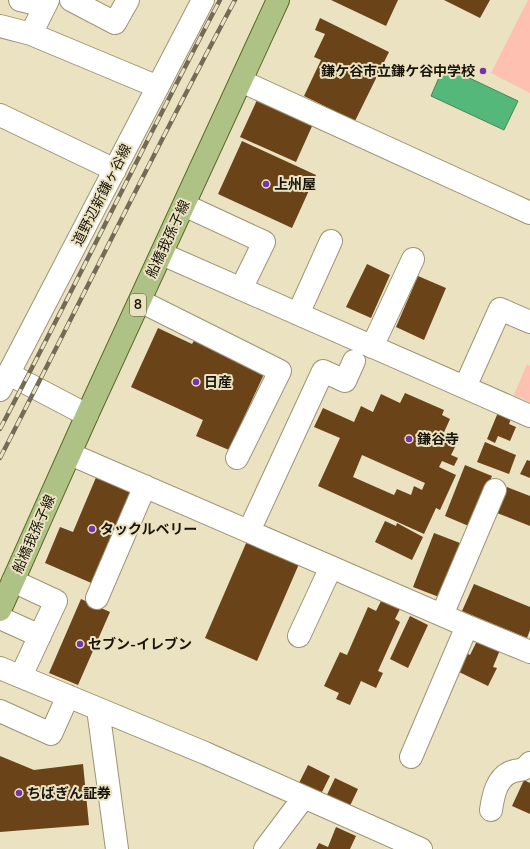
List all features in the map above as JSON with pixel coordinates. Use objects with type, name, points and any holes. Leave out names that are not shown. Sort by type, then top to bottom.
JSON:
[{"type":"main road","name":"船橋我孫子線","points":[[0,610],[278,0]]},
{"type":"street","points":[[20,0],[47,3],[31,34]]},
{"type":"street","points":[[71,0],[115,23],[128,0]]},
{"type":"street","name":"道野辺新鎌ヶ谷線","points":[[4,382],[158,87],[199,2]]},
{"type":"street","points":[[0,26],[31,34],[158,87]]},
{"type":"street","points":[[240,81],[530,213]]},
{"type":"street","points":[[0,115],[114,170]]},
{"type":"street","points":[[184,205],[264,242],[241,289]]},
{"type":"street","points":[[298,314],[331,241]]},
{"type":"street","points":[[162,254],[298,314],[362,351],[466,388],[530,416]]},
{"type":"street","points":[[249,531],[323,371],[345,381],[413,259]]},
{"type":"street","points":[[140,301],[280,371],[237,458]]},
{"type":"street","points":[[466,388],[500,309],[530,322]]},
{"type":"street","points":[[4,382],[88,415]]},
{"type":"street","points":[[70,454],[530,652]]},
{"type":"street","points":[[97,598],[145,486]]},
{"type":"street","points":[[442,615],[495,490]]},
{"type":"street","points":[[299,636],[331,567]]},
{"type":"street","points":[[13,581],[56,601],[21,676]]},
{"type":"street","points":[[0,618],[40,636]]},
{"type":"street","points":[[411,757],[467,626]]},
{"type":"street","points":[[0,668],[205,753],[421,849]]},
{"type":"street","points":[[0,710],[51,734],[68,696]]},
{"type":"street","points":[[98,709],[117,849]]},
{"type":"street","points":[[491,810],[493,797],[499,782],[510,773],[524,770],[530,763]]},
{"type":"street","points":[[265,849],[304,797]]},
{"type":"shaded area","points":[[528,0],[530,0],[530,93],[491,73]]},
{"type":"shaded area","points":[[444,66],[518,101],[504,130],[431,96]]},
{"type":"shaded area","points":[[527,364],[530,366],[530,402],[514,395]]},
{"type":"building","points":[[331,0],[398,0],[386,26]]},
{"type":"building","points":[[444,0],[490,0],[480,18]]},
{"type":"building","points":[[320,18],[389,52],[355,121],[304,96],[321,60],[314,57],[325,34],[315,30]]},
{"type":"building","points":[[257,100],[313,124],[296,162],[240,137]]},
{"type":"building","points":[[242,141],[316,175],[292,228],[218,194]]},
{"type":"building","points":[[367,264],[390,275],[371,318],[346,307]]},
{"type":"building","points":[[418,276],[446,288],[424,340],[396,327]]},
{"type":"building","points":[[158,328],[192,344],[195,339],[264,374],[229,450],[196,436],[203,420],[131,387]]},
{"type":"building","points":[[405,393],[444,410],[442,415],[450,419],[441,439],[456,445],[451,455],[458,458],[454,466],[442,461],[439,467],[456,475],[440,510],[436,508],[424,534],[318,486],[340,438],[314,427],[323,408],[354,422],[361,406],[373,412],[381,394],[400,403]],"holes":[[[362,455],[425,483],[422,490],[414,486],[411,495],[397,489],[394,495],[353,477]]]},
{"type":"building","points":[[499,410],[512,416],[509,424],[516,427],[510,441],[498,436],[495,443],[487,439]]},
{"type":"building","points":[[485,442],[516,455],[509,474],[477,462]]},
{"type":"building","points":[[527,460],[530,461],[530,478],[520,474]]},
{"type":"building","points":[[465,465],[492,476],[471,527],[445,516]]},
{"type":"building","points":[[97,475],[135,491],[96,585],[45,563],[60,527],[73,532]]},
{"type":"building","points":[[507,487],[530,496],[530,526],[497,513]]},
{"type":"building","points":[[385,521],[396,526],[397,523],[423,537],[412,560],[375,542]]},
{"type":"building","points":[[434,533],[460,543],[439,597],[413,587]]},
{"type":"building","points":[[247,541],[299,564],[257,661],[205,638]]},
{"type":"building","points":[[474,584],[530,607],[530,630],[527,638],[462,611]]},
{"type":"building","points":[[81,599],[110,612],[78,685],[49,673]]},
{"type":"building","points":[[381,601],[400,609],[395,619],[400,622],[378,671],[383,673],[376,688],[361,681],[350,705],[336,699],[339,693],[324,686],[340,652],[347,655],[368,607],[376,611]]},
{"type":"building","points":[[410,616],[428,625],[408,668],[390,659]]},
{"type":"building","points":[[478,639],[500,650],[493,667],[497,668],[488,686],[457,671],[466,653],[470,655]]},
{"type":"building","points":[[0,756],[34,770],[83,764],[89,825],[0,832]]},
{"type":"building","points":[[308,765],[330,776],[320,796],[298,785]]},
{"type":"building","points":[[335,778],[358,789],[348,810],[325,799]]},
{"type":"building","points":[[524,780],[530,783],[530,814],[512,806]]},
{"type":"building","points":[[336,827],[356,836],[350,849],[316,849],[319,843],[328,847]]},
{"type":"railway","points":[[0,429],[220,0]]},
{"type":"railway","points":[[0,458],[235,0]]},
{"type":"place","name":"鎌ケ谷市立鎌ケ谷中学校","points":[[483,71]]},
{"type":"place","name":"上州屋","points":[[266,184]]},
{"type":"place","name":"日産","points":[[196,382]]},
{"type":"place","name":"鎌谷寺","points":[[409,439]]},
{"type":"place","name":"タックルベリー","points":[[92,529]]},
{"type":"place","name":"セブン-イレブン","points":[[80,644]]},
{"type":"place","name":"ちばぎん証券","points":[[19,793]]}]
